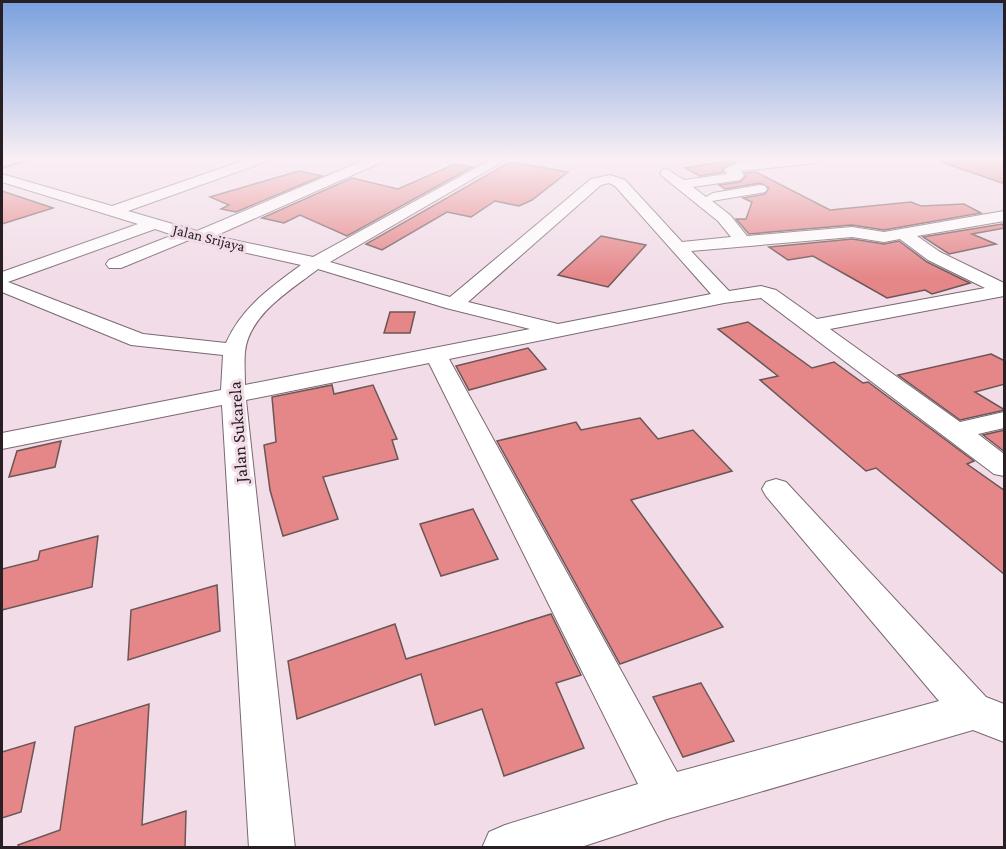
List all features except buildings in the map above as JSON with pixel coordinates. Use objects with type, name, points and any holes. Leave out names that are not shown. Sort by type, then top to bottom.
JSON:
[{"type":"street","name":"Jalan Srijaya","points":[[68,199],[193,236],[315,263],[453,304],[557,330]]},
{"type":"street","points":[[111,212],[149,199]]},
{"type":"street","points":[[115,264],[193,236],[282,199]]},
{"type":"street","name":"Jalan Sukarela","points":[[272,848],[233,394],[234,350],[244,326],[258,308],[291,279],[315,263],[430,199]]},
{"type":"street","points":[[453,304],[577,199]]},
{"type":"street","points":[[634,199],[724,297]]},
{"type":"street","points":[[702,200],[709,199]]},
{"type":"street","points":[[702,200],[724,218],[742,240]]},
{"type":"street","points":[[678,247],[852,232],[884,237],[1005,216]]},
{"type":"street","points":[[2,278],[154,224]]},
{"type":"street","points":[[904,234],[934,256],[1005,290]]},
{"type":"street","points":[[2,286],[139,340],[234,350]]},
{"type":"street","points":[[814,326],[1005,290]]},
{"type":"street","points":[[2,441],[724,297],[766,292],[954,432],[1005,467]]},
{"type":"street","points":[[436,356],[667,797]]},
{"type":"street","points":[[954,432],[1005,420]]},
{"type":"street","points":[[505,848],[667,797],[989,717],[776,489]]}]
